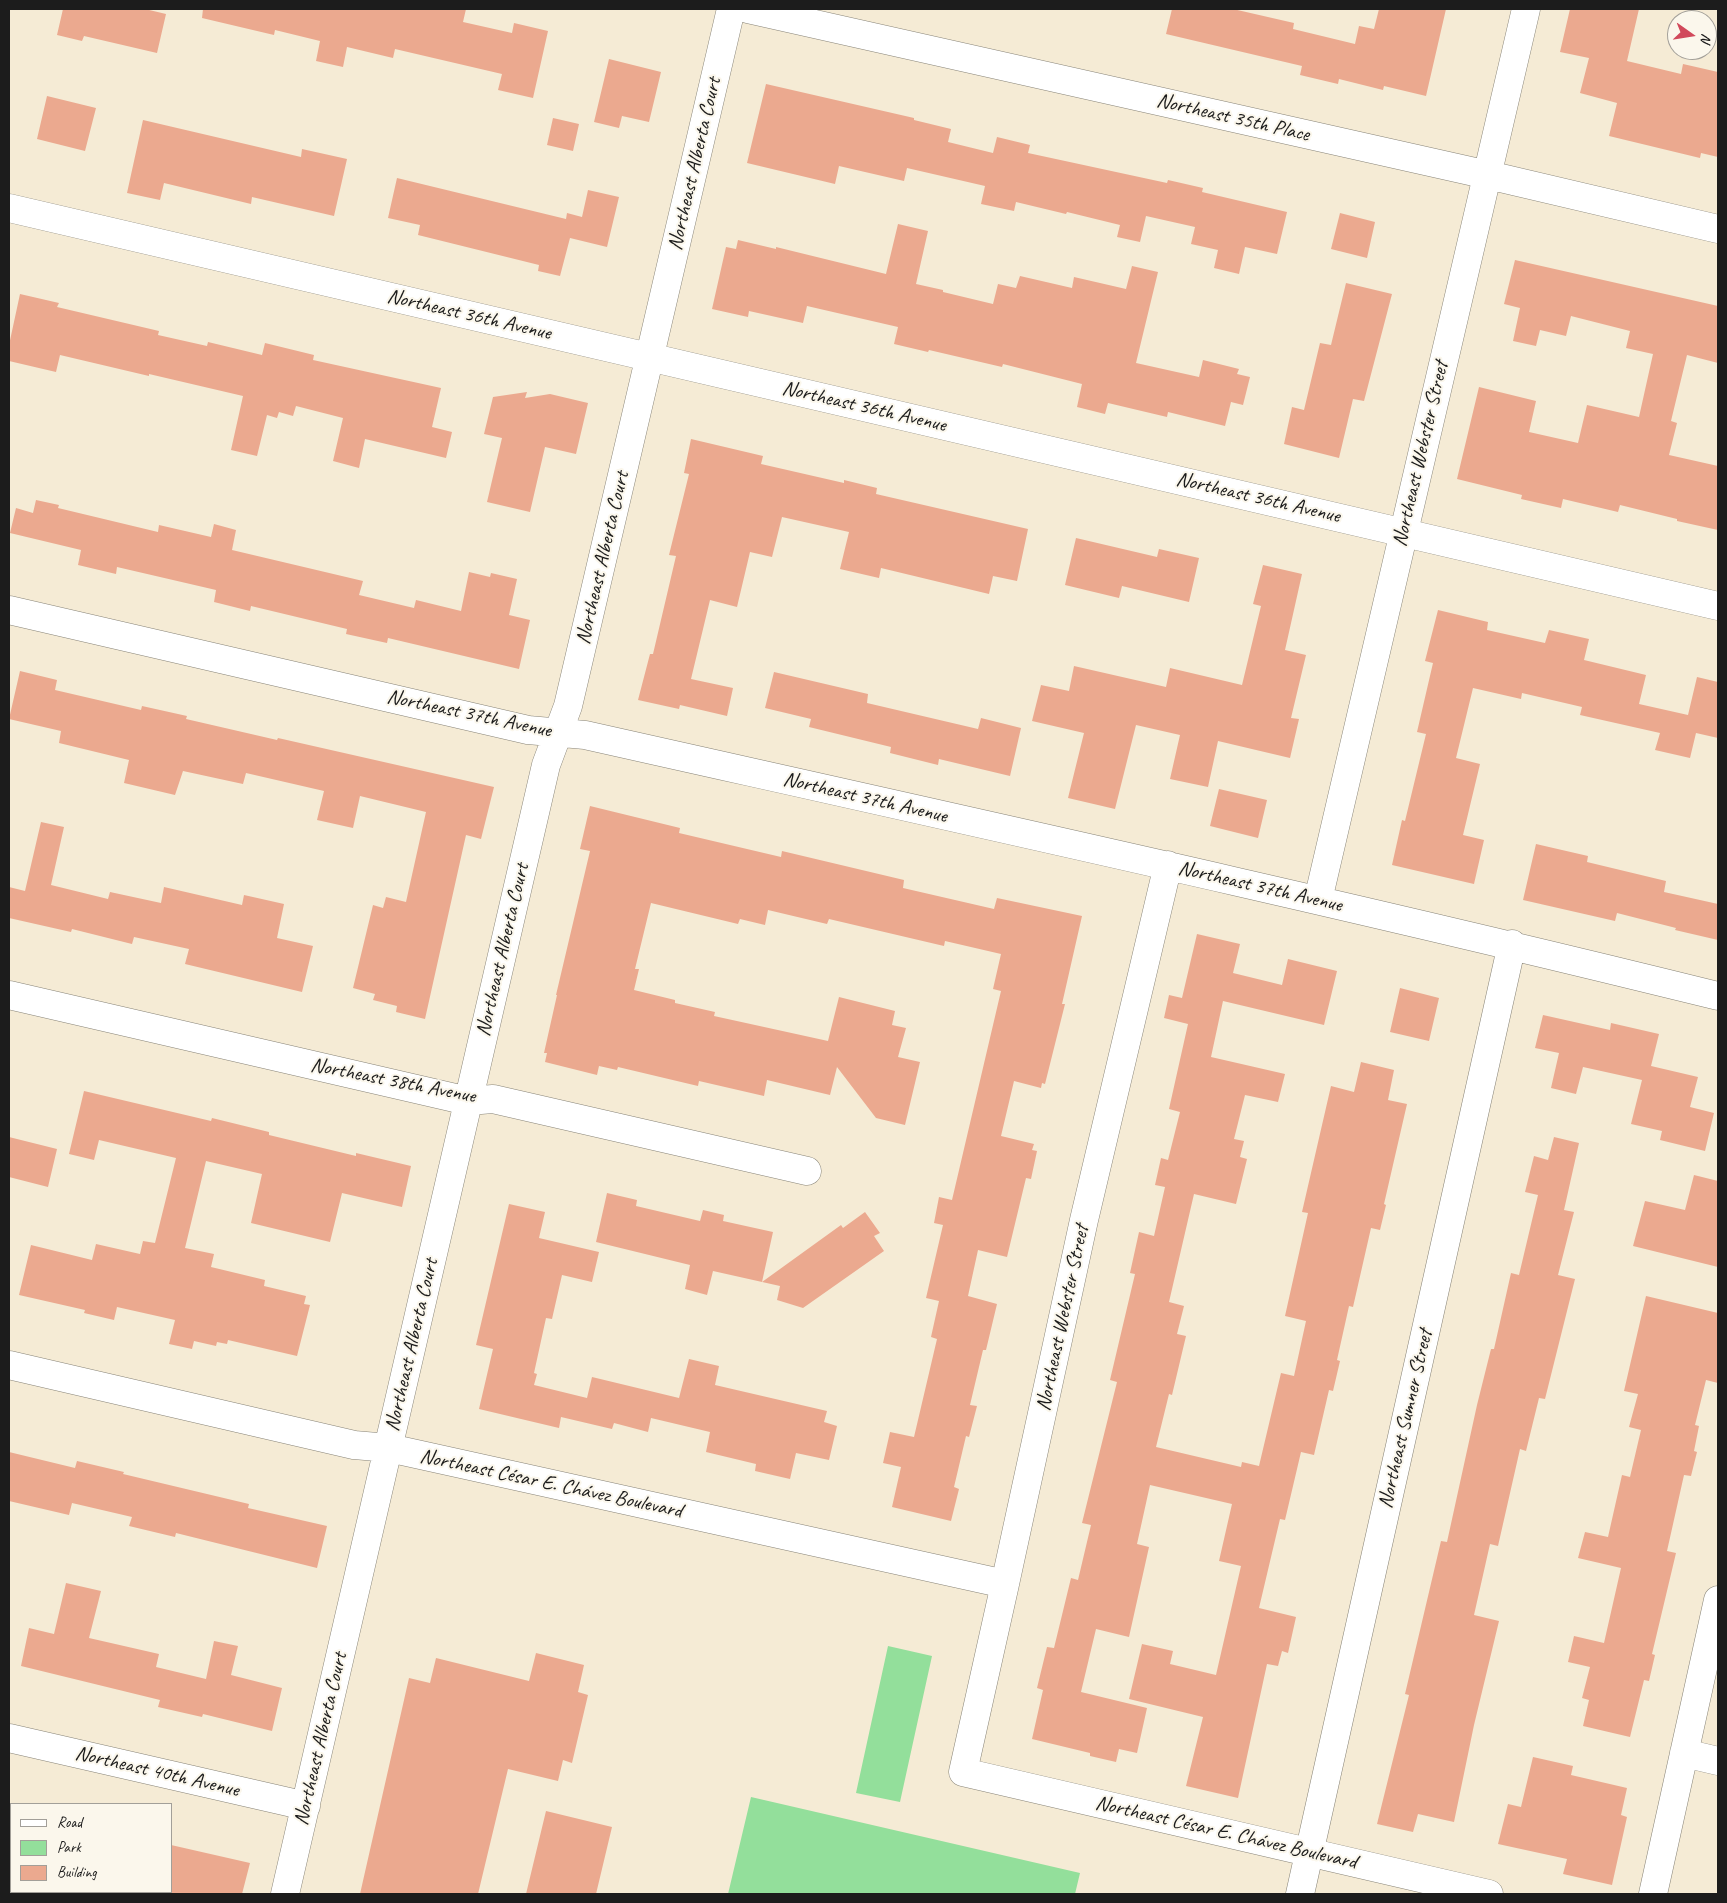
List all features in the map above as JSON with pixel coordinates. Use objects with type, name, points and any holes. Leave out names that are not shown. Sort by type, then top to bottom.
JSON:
[{"type":"street","name":"Northeast Alberta Court","points":[[285,1894],[546,765],[568,706],[731,9]]},
{"type":"street","name":"Northeast 35th Place","points":[[748,9],[1718,229]]},
{"type":"street","name":"Northeast Webster Street","points":[[1318,900],[1526,9]]},
{"type":"street","name":"Northeast 36th Avenue","points":[[9,208],[1403,531],[1718,606]]},
{"type":"street","name":"Northeast 37th Avenue","points":[[9,610],[528,730],[586,735],[1168,865],[1512,944],[1718,996]]},
{"type":"street","name":"Northeast Webster Street","points":[[963,1772],[1084,1220],[1168,865]]},
{"type":"street","name":"Northeast Sumner Street","points":[[1300,1894],[1512,944]]},
{"type":"street","name":"Northeast 38th Avenue","points":[[9,995],[468,1101],[493,1099],[807,1171]]},
{"type":"street","name":"Northeast César E. Chávez Boulevard","points":[[9,1365],[354,1445],[388,1448],[1005,1584]]},
{"type":"street","points":[[1653,1894],[1718,1600]]},
{"type":"street","name":"Northeast 40th Avenue","points":[[9,1738],[306,1806]]},
{"type":"street","points":[[1684,1753],[1718,1761]]},
{"type":"street","name":"Northeast César E. Chávez Boulevard","points":[[963,1772],[1490,1894]]},
{"type":"green space","points":[[888,1646],[932,1656],[900,1802],[856,1793]]},
{"type":"green space","points":[[751,1797],[1080,1873],[1075,1894],[728,1894]]},
{"type":"building","points":[[63,9],[145,9],[166,14],[157,53],[84,36],[82,41],[57,35]]},
{"type":"building","points":[[203,9],[466,9],[463,22],[512,33],[514,23],[548,31],[533,98],[498,90],[502,74],[395,49],[393,58],[347,47],[343,67],[316,61],[320,41],[275,30],[274,35],[202,18]]},
{"type":"building","points":[[1172,9],[1233,9],[1294,23],[1293,29],[1355,44],[1359,26],[1374,29],[1379,9],[1446,9],[1426,96],[1384,86],[1383,90],[1339,79],[1338,84],[1300,75],[1302,66],[1166,34]]},
{"type":"building","points":[[1570,9],[1639,9],[1627,61],[1681,74],[1683,64],[1718,72],[1718,157],[1701,153],[1700,158],[1609,136],[1617,103],[1580,93],[1589,58],[1560,52]]},
{"type":"building","points":[[609,59],[661,72],[649,122],[622,116],[619,128],[594,122]]},
{"type":"building","points":[[766,84],[914,118],[914,120],[951,129],[948,142],[993,153],[997,137],[1030,145],[1028,153],[1167,183],[1168,180],[1203,188],[1202,192],[1287,212],[1277,254],[1245,247],[1239,274],[1214,268],[1218,250],[1191,244],[1195,227],[1146,216],[1140,242],[1117,237],[1120,225],[1067,212],[1066,214],[1016,202],[1014,211],[981,204],[985,186],[907,168],[904,181],[839,166],[835,184],[747,163]]},
{"type":"building","points":[[47,96],[96,108],[85,151],[37,139]]},
{"type":"building","points":[[553,118],[579,124],[573,151],[547,145]]},
{"type":"building","points":[[143,120],[301,157],[302,149],[347,159],[334,216],[252,197],[251,204],[164,183],[160,200],[127,193]]},
{"type":"building","points":[[397,178],[566,219],[567,213],[582,217],[588,190],[619,197],[607,247],[570,238],[560,276],[538,271],[539,265],[418,235],[420,225],[388,218]]},
{"type":"building","points":[[1340,213],[1375,222],[1367,258],[1331,249]]},
{"type":"building","points":[[898,224],[928,231],[916,284],[993,304],[998,284],[1016,288],[1020,276],[1072,288],[1074,277],[1126,289],[1132,266],[1158,272],[1136,363],[1199,377],[1203,360],[1239,369],[1237,374],[1250,377],[1243,405],[1231,402],[1225,426],[1168,412],[1167,417],[1108,403],[1105,414],[1077,407],[1082,384],[1003,364],[1002,367],[894,344],[898,327],[807,306],[803,323],[749,311],[748,317],[712,309],[726,247],[736,249],[738,240],[776,249],[776,247],[886,274]]},
{"type":"building","points":[[1515,260],[1718,306],[1718,363],[1687,355],[1671,421],[1677,423],[1669,455],[1718,466],[1718,530],[1620,505],[1618,512],[1563,499],[1561,508],[1521,499],[1522,495],[1457,479],[1479,387],[1536,401],[1529,432],[1578,443],[1587,405],[1639,417],[1653,354],[1626,348],[1630,331],[1571,316],[1566,336],[1540,330],[1536,346],[1513,341],[1520,308],[1504,304]]},
{"type":"building","points":[[1346,283],[1392,294],[1364,401],[1353,399],[1339,458],[1284,444],[1292,407],[1304,410],[1320,343],[1331,345]]},
{"type":"building","points":[[20,294],[59,303],[57,307],[159,331],[158,335],[207,346],[208,342],[262,355],[265,343],[314,355],[313,360],[441,388],[432,427],[452,432],[446,458],[365,439],[359,468],[333,461],[343,418],[296,406],[293,416],[279,412],[277,418],[267,415],[257,456],[231,450],[243,396],[60,355],[56,372],[9,361],[9,345]]},
{"type":"building","points":[[527,392],[525,398],[550,394],[588,403],[576,454],[545,447],[530,512],[487,502],[502,438],[484,434],[493,397]]},
{"type":"building","points":[[691,439],[763,456],[761,464],[844,483],[844,480],[877,488],[876,494],[1028,529],[1017,581],[993,576],[989,594],[881,568],[879,578],[840,569],[849,532],[782,517],[772,557],[750,552],[737,607],[710,600],[691,679],[733,688],[727,716],[680,705],[679,709],[638,700],[650,654],[653,654],[676,556],[669,555],[689,474],[684,473]]},
{"type":"building","points":[[36,500],[59,505],[58,508],[158,532],[159,525],[211,537],[214,524],[236,530],[232,550],[363,581],[359,595],[414,608],[416,600],[461,611],[469,572],[490,577],[491,573],[517,579],[509,615],[530,620],[519,669],[388,638],[387,643],[346,634],[347,629],[251,606],[250,611],[214,602],[216,590],[117,567],[116,574],[78,565],[81,550],[10,533],[16,508],[33,513]]},
{"type":"building","points":[[1076,538],[1157,557],[1159,549],[1199,558],[1189,602],[1122,586],[1119,598],[1065,585]]},
{"type":"building","points":[[1263,565],[1302,574],[1285,650],[1306,655],[1291,718],[1299,719],[1290,758],[1218,741],[1208,787],[1170,779],[1180,735],[1136,725],[1115,809],[1068,798],[1084,733],[1032,721],[1041,685],[1069,691],[1074,666],[1166,687],[1170,668],[1242,685],[1261,606],[1253,604]]},
{"type":"building","points":[[1438,610],[1488,622],[1487,630],[1545,643],[1549,630],[1589,639],[1584,660],[1646,675],[1639,704],[1688,715],[1697,677],[1718,682],[1718,738],[1696,733],[1690,758],[1655,750],[1660,733],[1580,715],[1582,707],[1522,693],[1521,699],[1473,688],[1456,758],[1480,764],[1463,835],[1484,840],[1474,884],[1392,865],[1402,820],[1405,821],[1426,734],[1417,732],[1433,663],[1425,661]]},
{"type":"building","points":[[20,671],[57,680],[55,690],[141,710],[142,706],[187,716],[186,719],[277,740],[278,738],[494,787],[481,839],[466,835],[425,1019],[396,1012],[397,1006],[373,1000],[375,994],[353,988],[373,905],[383,908],[386,897],[406,902],[426,812],[360,796],[353,828],[317,820],[324,791],[246,773],[243,784],[183,771],[175,795],[124,783],[129,760],[59,743],[61,731],[9,719]]},
{"type":"building","points":[[774,672],[868,694],[867,703],[978,729],[981,718],[1021,728],[1010,776],[939,759],[938,765],[890,753],[891,747],[809,727],[811,719],[765,708]]},
{"type":"building","points":[[1219,789],[1267,800],[1258,838],[1210,826]]},
{"type":"building","points":[[590,806],[680,828],[679,833],[781,857],[782,851],[904,880],[903,888],[994,909],[997,898],[1082,916],[1062,1004],[1065,1004],[1045,1084],[1042,1083],[1041,1088],[1014,1081],[1001,1136],[1034,1144],[1032,1150],[1037,1151],[1031,1179],[1026,1178],[1007,1257],[978,1250],[968,1296],[997,1304],[986,1350],[983,1350],[970,1405],[977,1406],[969,1437],[966,1436],[954,1487],[959,1489],[951,1521],[892,1507],[901,1467],[883,1463],[890,1432],[914,1437],[937,1339],[931,1337],[939,1301],[926,1298],[943,1225],[934,1223],[939,1197],[952,1200],[1001,991],[993,989],[1001,954],[945,941],[944,946],[829,919],[827,924],[768,910],[765,925],[740,919],[738,924],[651,903],[635,969],[639,969],[634,990],[675,1000],[675,1003],[715,1012],[714,1016],[828,1041],[839,997],[895,1011],[892,1025],[906,1028],[898,1057],[920,1062],[905,1125],[876,1118],[837,1067],[830,1095],[767,1080],[764,1096],[699,1081],[698,1086],[618,1067],[617,1070],[599,1066],[597,1075],[545,1062],[547,1053],[544,1053],[556,995],[590,851],[580,849]]},
{"type":"building","points":[[41,822],[64,827],[51,885],[108,899],[110,892],[161,903],[164,887],[242,905],[244,895],[284,904],[277,938],[313,946],[302,992],[185,964],[189,949],[134,937],[132,944],[72,929],[71,932],[9,918],[9,887],[25,891]]},
{"type":"building","points":[[1536,844],[1588,856],[1587,862],[1666,881],[1664,892],[1718,904],[1718,940],[1617,913],[1615,921],[1523,900]]},
{"type":"building","points":[[1197,934],[1240,944],[1233,973],[1282,985],[1288,959],[1337,971],[1324,1025],[1223,1001],[1211,1057],[1285,1074],[1278,1102],[1245,1095],[1234,1139],[1244,1141],[1240,1157],[1247,1159],[1236,1204],[1194,1194],[1169,1302],[1184,1306],[1177,1334],[1186,1336],[1172,1395],[1169,1394],[1156,1447],[1241,1467],[1242,1462],[1259,1466],[1281,1373],[1294,1376],[1306,1321],[1285,1316],[1308,1213],[1302,1212],[1331,1086],[1354,1092],[1361,1062],[1394,1070],[1388,1100],[1407,1104],[1384,1204],[1386,1205],[1380,1230],[1371,1228],[1353,1307],[1349,1306],[1337,1360],[1340,1361],[1333,1391],[1329,1390],[1314,1455],[1301,1452],[1285,1520],[1280,1519],[1259,1608],[1296,1617],[1288,1653],[1282,1651],[1278,1666],[1267,1664],[1238,1798],[1186,1786],[1203,1717],[1129,1699],[1142,1644],[1173,1651],[1170,1664],[1216,1675],[1241,1566],[1219,1561],[1232,1504],[1150,1485],[1137,1544],[1149,1547],[1129,1637],[1096,1629],[1081,1692],[1147,1708],[1137,1753],[1119,1749],[1116,1762],[1090,1756],[1090,1753],[1032,1739],[1043,1690],[1037,1688],[1047,1647],[1054,1648],[1071,1578],[1078,1580],[1091,1525],[1082,1523],[1117,1382],[1110,1380],[1135,1274],[1130,1273],[1139,1232],[1154,1236],[1165,1187],[1155,1185],[1161,1158],[1168,1160],[1180,1112],[1169,1109],[1188,1024],[1164,1018],[1169,995],[1182,998]]},
{"type":"building","points":[[1400,988],[1439,998],[1429,1041],[1390,1032]]},
{"type":"building","points":[[1543,1015],[1610,1030],[1611,1023],[1659,1034],[1651,1066],[1698,1077],[1690,1107],[1714,1113],[1705,1151],[1660,1140],[1662,1131],[1631,1124],[1642,1080],[1583,1067],[1576,1094],[1551,1088],[1559,1053],[1535,1048]]},
{"type":"building","points":[[84,1091],[211,1121],[212,1118],[269,1132],[269,1135],[356,1156],[356,1153],[411,1166],[402,1207],[342,1193],[330,1242],[251,1223],[262,1174],[206,1161],[185,1248],[214,1254],[211,1267],[265,1280],[264,1286],[306,1296],[304,1304],[310,1305],[297,1356],[228,1340],[227,1344],[217,1342],[216,1346],[194,1341],[192,1349],[169,1344],[175,1320],[117,1307],[114,1320],[84,1313],[85,1310],[19,1295],[31,1245],[92,1260],[96,1244],[140,1254],[143,1241],[155,1243],[176,1158],[99,1140],[94,1160],[69,1154]]},
{"type":"building","points":[[9,1137],[57,1149],[48,1187],[9,1177]]},
{"type":"building","points":[[1554,1137],[1579,1143],[1564,1210],[1574,1212],[1558,1275],[1575,1279],[1545,1399],[1539,1398],[1526,1451],[1520,1449],[1498,1546],[1490,1544],[1474,1615],[1499,1621],[1474,1725],[1454,1822],[1418,1814],[1413,1832],[1377,1824],[1409,1695],[1405,1694],[1441,1541],[1447,1542],[1491,1349],[1494,1349],[1511,1273],[1519,1275],[1538,1195],[1525,1192],[1534,1156],[1548,1160]]},
{"type":"building","points":[[1694,1175],[1718,1181],[1718,1267],[1633,1246],[1645,1201],[1685,1210]]},
{"type":"building","points":[[607,1193],[637,1200],[636,1206],[700,1221],[703,1210],[724,1215],[723,1221],[773,1232],[762,1282],[713,1271],[707,1295],[685,1289],[690,1265],[596,1242]]},
{"type":"building","points":[[509,1204],[545,1212],[539,1238],[599,1252],[592,1282],[562,1275],[552,1319],[546,1318],[534,1373],[537,1374],[534,1385],[587,1398],[592,1377],[679,1398],[689,1359],[719,1366],[715,1385],[827,1411],[824,1422],[837,1426],[829,1460],[796,1453],[790,1479],[755,1471],[756,1464],[706,1452],[710,1432],[651,1418],[648,1432],[614,1423],[612,1429],[561,1417],[559,1428],[479,1409],[493,1349],[476,1345]]},
{"type":"building","points":[[865,1212],[880,1233],[874,1236],[884,1251],[803,1308],[777,1300],[780,1286],[762,1282],[841,1225],[843,1228]]},
{"type":"building","points":[[1646,1296],[1718,1313],[1718,1383],[1706,1380],[1695,1425],[1699,1426],[1694,1451],[1697,1452],[1691,1476],[1684,1475],[1667,1551],[1676,1553],[1652,1654],[1655,1655],[1649,1681],[1644,1680],[1630,1737],[1583,1726],[1589,1700],[1582,1698],[1590,1667],[1568,1662],[1574,1636],[1604,1643],[1621,1568],[1578,1558],[1585,1532],[1608,1537],[1622,1475],[1630,1477],[1641,1430],[1629,1427],[1638,1394],[1624,1391]]},
{"type":"building","points":[[9,1452],[75,1468],[77,1461],[249,1504],[248,1508],[327,1526],[317,1568],[176,1533],[175,1537],[129,1526],[132,1517],[72,1503],[69,1515],[9,1501]]},
{"type":"building","points":[[66,1583],[101,1591],[89,1638],[159,1654],[156,1667],[206,1679],[214,1641],[238,1646],[231,1675],[282,1688],[272,1731],[203,1714],[202,1717],[158,1707],[160,1700],[21,1666],[29,1628],[54,1634]]},
{"type":"building","points":[[536,1653],[584,1665],[578,1692],[588,1695],[572,1763],[563,1760],[558,1781],[508,1769],[478,1894],[360,1894],[409,1678],[430,1683],[436,1658],[529,1681]]},
{"type":"building","points":[[1533,1757],[1573,1766],[1571,1775],[1627,1788],[1621,1815],[1627,1817],[1612,1885],[1563,1874],[1567,1859],[1498,1844],[1508,1804],[1521,1807]]},
{"type":"building","points":[[546,1811],[612,1827],[596,1894],[526,1894]]},
{"type":"building","points":[[172,1845],[250,1863],[242,1894],[171,1894]]}]
